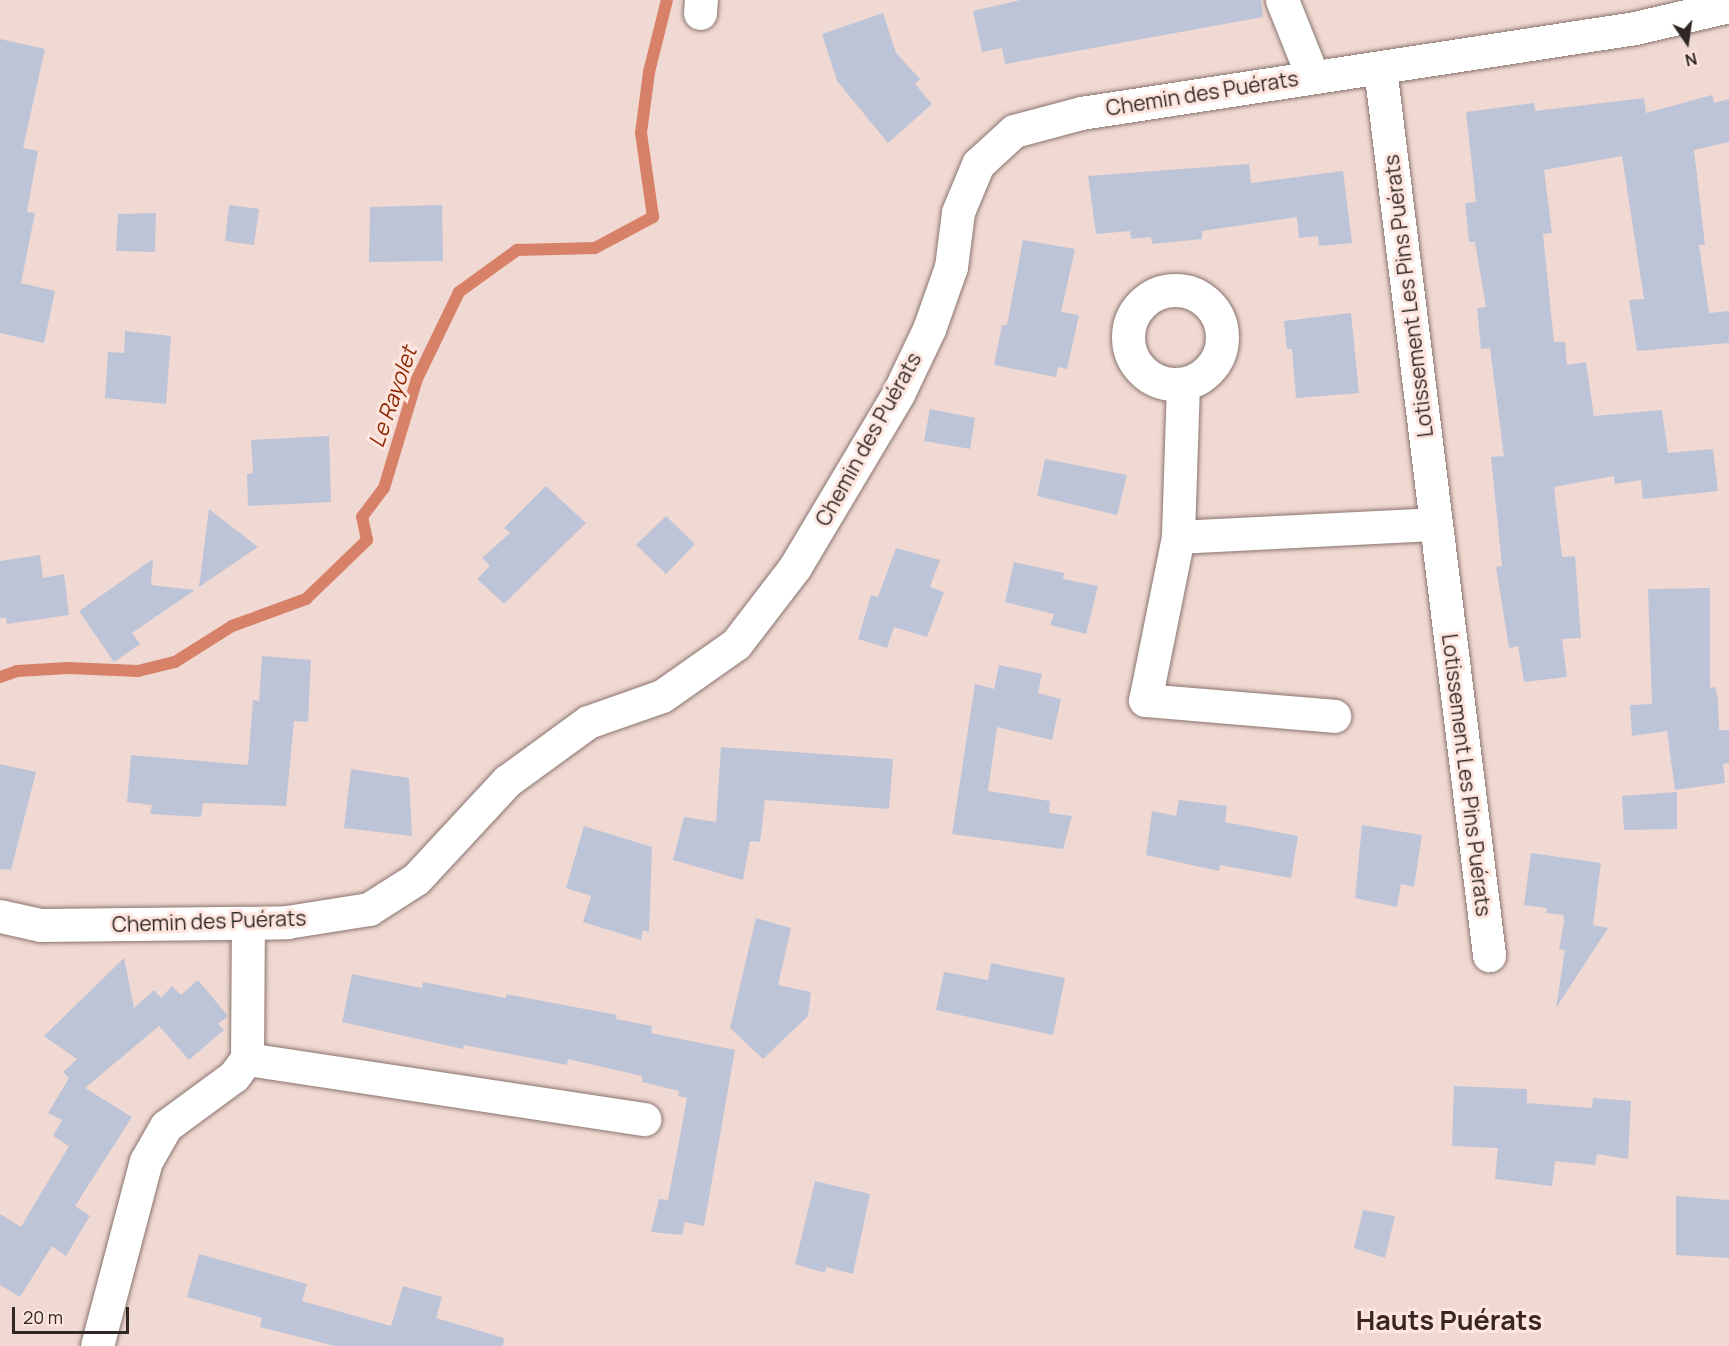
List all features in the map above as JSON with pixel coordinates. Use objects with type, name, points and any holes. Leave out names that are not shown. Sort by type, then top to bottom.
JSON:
[{"type":"street","points":[[1282,0],[1312,75]]},
{"type":"street","name":"Chemin des Puérats","points":[[0,916],[41,925],[248,923],[287,922],[369,909],[416,879],[507,781],[579,729],[662,696],[736,644],[795,567],[898,393],[929,329],[951,267],[958,212],[978,164],[1014,131],[1081,113],[1312,75],[1380,68],[1635,28],[1729,6]]},
{"type":"street","name":"Lotissement Les Pins Puérats","points":[[1380,68],[1489,955]]},
{"type":"street","points":[[1183,384],[1178,537],[1145,700],[1334,716]]},
{"type":"street","points":[[1178,537],[1436,524]]},
{"type":"street","points":[[97,1346],[146,1161],[166,1126],[234,1076],[248,1059],[248,923]]},
{"type":"street","points":[[248,1059],[645,1119]]},
{"type":"building","points":[[1020,0],[1261,0],[1263,17],[1005,64],[1002,48],[982,52],[973,11]]},
{"type":"building","points":[[883,13],[896,53],[920,79],[915,84],[932,104],[888,143],[837,81],[822,34]]},
{"type":"building","points":[[0,39],[45,49],[23,148],[38,151],[27,212],[35,213],[21,283],[55,291],[44,343],[0,333]]},
{"type":"building","points":[[1712,95],[1714,103],[1729,99],[1729,142],[1694,150],[1705,245],[1699,245],[1709,313],[1729,311],[1729,343],[1637,351],[1629,300],[1644,299],[1622,156],[1544,170],[1552,233],[1543,234],[1554,342],[1565,342],[1567,365],[1586,362],[1594,416],[1662,410],[1668,453],[1713,449],[1718,491],[1643,499],[1641,480],[1615,484],[1614,476],[1554,487],[1562,557],[1575,556],[1581,638],[1562,639],[1567,677],[1524,682],[1518,646],[1509,648],[1496,567],[1502,566],[1491,457],[1504,456],[1490,348],[1481,349],[1477,308],[1486,307],[1475,242],[1469,242],[1465,203],[1476,202],[1466,112],[1534,103],[1535,111],[1644,98],[1646,113]]},
{"type":"building","points":[[1249,164],[1251,183],[1343,171],[1352,243],[1319,246],[1318,236],[1299,238],[1297,217],[1202,231],[1202,239],[1152,244],[1151,237],[1131,239],[1130,231],[1096,234],[1088,176]]},
{"type":"building","points":[[229,205],[259,209],[254,245],[225,241]]},
{"type":"building","points":[[442,205],[443,261],[369,262],[370,207]]},
{"type":"building","points":[[156,213],[155,252],[116,251],[118,214]]},
{"type":"building","points":[[1023,240],[1075,249],[1061,312],[1079,315],[1067,369],[1058,367],[1056,377],[994,365],[1002,325],[1007,325]]},
{"type":"building","points":[[1351,313],[1359,393],[1296,398],[1292,349],[1287,349],[1284,321]]},
{"type":"building","points":[[125,331],[171,336],[166,404],[105,398],[108,352],[124,353]]},
{"type":"building","points":[[930,409],[975,418],[970,449],[924,441]]},
{"type":"building","points":[[329,436],[331,502],[248,506],[247,474],[253,473],[251,440]]},
{"type":"building","points":[[1045,459],[1127,475],[1117,515],[1037,496]]},
{"type":"building","points":[[546,486],[586,523],[504,604],[477,579],[490,566],[482,558],[510,533],[504,528]]},
{"type":"building","points":[[209,509],[258,547],[199,587]]},
{"type":"building","points":[[666,516],[695,544],[666,574],[636,545]]},
{"type":"building","points":[[896,548],[940,560],[930,587],[944,592],[927,637],[894,627],[887,648],[858,639],[871,595],[878,597]]},
{"type":"building","points":[[40,555],[43,578],[64,574],[69,615],[7,624],[6,618],[0,618],[0,561]]},
{"type":"building","points":[[153,559],[151,585],[195,590],[132,633],[140,644],[114,662],[79,611]]},
{"type":"building","points":[[1014,562],[1064,573],[1063,579],[1098,586],[1086,634],[1050,625],[1054,614],[1005,602]]},
{"type":"building","points":[[1710,588],[1710,688],[1715,687],[1718,699],[1719,730],[1729,730],[1729,763],[1723,764],[1725,783],[1675,790],[1667,731],[1632,736],[1630,705],[1652,704],[1648,589]]},
{"type":"building","points":[[262,656],[311,660],[308,722],[294,721],[286,806],[203,803],[201,817],[150,814],[152,805],[127,802],[131,755],[248,765],[253,700],[259,701]]},
{"type":"building","points":[[999,665],[1042,674],[1038,693],[1061,699],[1052,740],[997,727],[988,791],[1050,801],[1049,813],[1072,816],[1063,849],[952,834],[975,684],[994,689]]},
{"type":"building","points":[[721,747],[893,759],[889,809],[765,800],[760,842],[750,841],[743,880],[673,860],[684,817],[716,822]]},
{"type":"building","points":[[0,764],[36,772],[11,870],[0,869]]},
{"type":"building","points":[[351,769],[409,778],[412,836],[344,828]]},
{"type":"building","points":[[1677,792],[1677,829],[1624,830],[1622,796]]},
{"type":"building","points":[[1179,800],[1227,806],[1225,822],[1298,836],[1291,878],[1220,865],[1219,871],[1146,855],[1152,811],[1176,816]]},
{"type":"building","points":[[1362,825],[1422,835],[1414,887],[1401,884],[1397,907],[1355,898]]},
{"type":"building","points":[[584,826],[652,847],[649,932],[643,930],[641,940],[583,922],[591,896],[566,888]]},
{"type":"building","points":[[1531,853],[1601,863],[1593,925],[1608,928],[1556,1008],[1565,950],[1559,949],[1564,922],[1563,915],[1546,913],[1547,908],[1524,905]]},
{"type":"building","points":[[756,918],[791,928],[778,985],[811,992],[808,1016],[763,1059],[730,1028]]},
{"type":"building","points":[[124,958],[134,1008],[154,990],[161,998],[172,986],[181,995],[198,980],[228,1016],[218,1024],[224,1030],[189,1060],[159,1026],[85,1088],[132,1117],[75,1206],[90,1216],[66,1256],[52,1246],[20,1297],[0,1285],[0,1214],[21,1227],[69,1146],[53,1136],[62,1120],[48,1113],[69,1078],[63,1072],[77,1059],[44,1036]]},
{"type":"building","points":[[991,963],[1065,978],[1053,1035],[936,1010],[944,972],[988,980]]},
{"type":"building","points":[[352,974],[422,988],[423,982],[506,998],[506,994],[617,1015],[616,1019],[652,1026],[651,1033],[735,1050],[704,1226],[685,1222],[682,1235],[651,1232],[659,1199],[668,1200],[687,1098],[678,1096],[679,1091],[642,1082],[642,1076],[568,1059],[567,1065],[464,1045],[463,1049],[342,1022]]},
{"type":"building","points":[[1454,1086],[1527,1089],[1527,1103],[1592,1108],[1593,1098],[1631,1101],[1628,1159],[1597,1154],[1595,1165],[1555,1161],[1552,1186],[1495,1179],[1498,1148],[1452,1146]]},
{"type":"building","points":[[815,1181],[870,1194],[853,1274],[826,1267],[825,1273],[795,1264]]},
{"type":"building","points":[[1676,1196],[1729,1200],[1729,1258],[1676,1255]]},
{"type":"building","points":[[1363,1210],[1395,1216],[1385,1258],[1354,1248]]},
{"type":"building","points":[[199,1254],[307,1284],[302,1301],[391,1326],[403,1286],[442,1297],[436,1318],[504,1338],[503,1346],[335,1346],[260,1327],[262,1318],[187,1297]]},
{"type":"waterway","name":"Le Rayolet","points":[[0,677],[17,671],[68,668],[138,671],[175,662],[232,626],[306,599],[367,540],[362,517],[384,488],[417,379],[459,292],[517,250],[595,248],[653,217],[641,133],[649,72],[667,0]]},
{"type":"district","name":"Hauts Puérats","points":[[1449,1320]]}]
